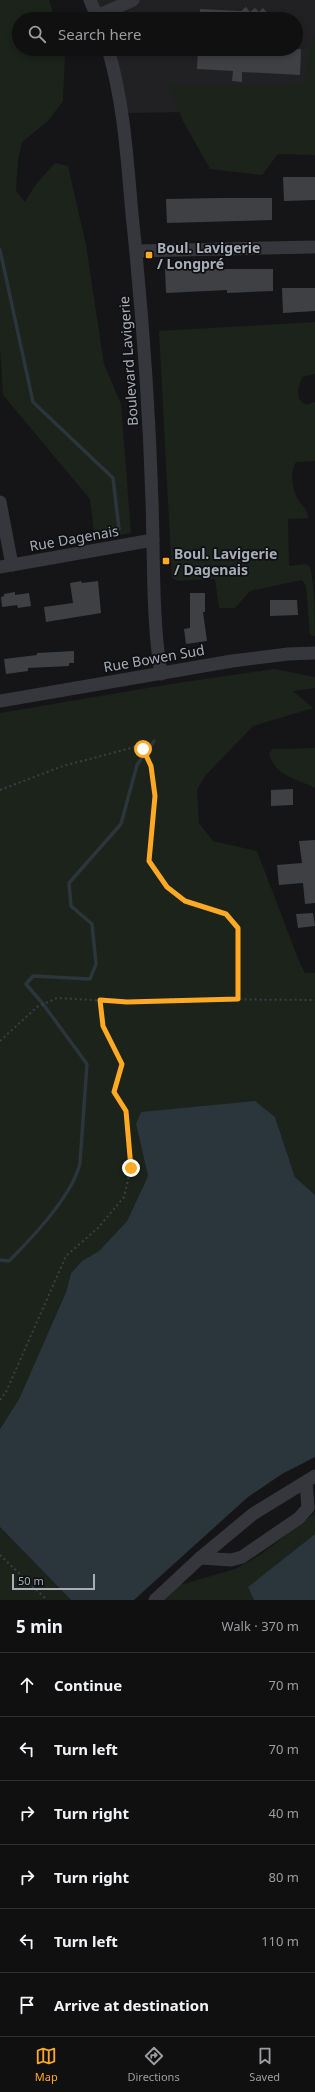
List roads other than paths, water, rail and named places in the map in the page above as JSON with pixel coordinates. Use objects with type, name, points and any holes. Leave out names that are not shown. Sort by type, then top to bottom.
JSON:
[{"type":"street","points":[[90,0],[95,12]]},
{"type":"street","points":[[108,12],[133,0]]},
{"type":"street","name":"Boulevard Lavigerie","points":[[110,56],[116,75],[122,113],[147,382],[153,540],[161,674]]},
{"type":"street","points":[[136,251],[313,247]]},
{"type":"street","points":[[0,502],[6,566]]},
{"type":"street","name":"Rue Dagenais","points":[[6,566],[153,540]]},
{"type":"street","name":"Rue Bowen Sud","points":[[0,701],[261,657],[315,653]]},
{"type":"street","points":[[155,1600],[200,1558],[254,1514],[310,1479]]},
{"type":"street","points":[[200,1558],[231,1560],[242,1557],[299,1518],[308,1508],[310,1479]]},
{"type":"waterway","points":[[0,250],[33,402],[113,478],[119,529]]},
{"type":"waterway","points":[[0,1260],[9,1261],[40,1228],[61,1202],[76,1175],[80,1163],[87,1064],[43,1004],[26,984],[33,976],[90,979],[96,964],[92,924],[71,906],[69,883],[121,824],[137,765],[154,741]]},
{"type":"place","name":"Boul. Lavigerie / Longpré","points":[[149,255]]},
{"type":"place","name":"Boul. Lavigerie / Dagenais","points":[[166,561]]}]
